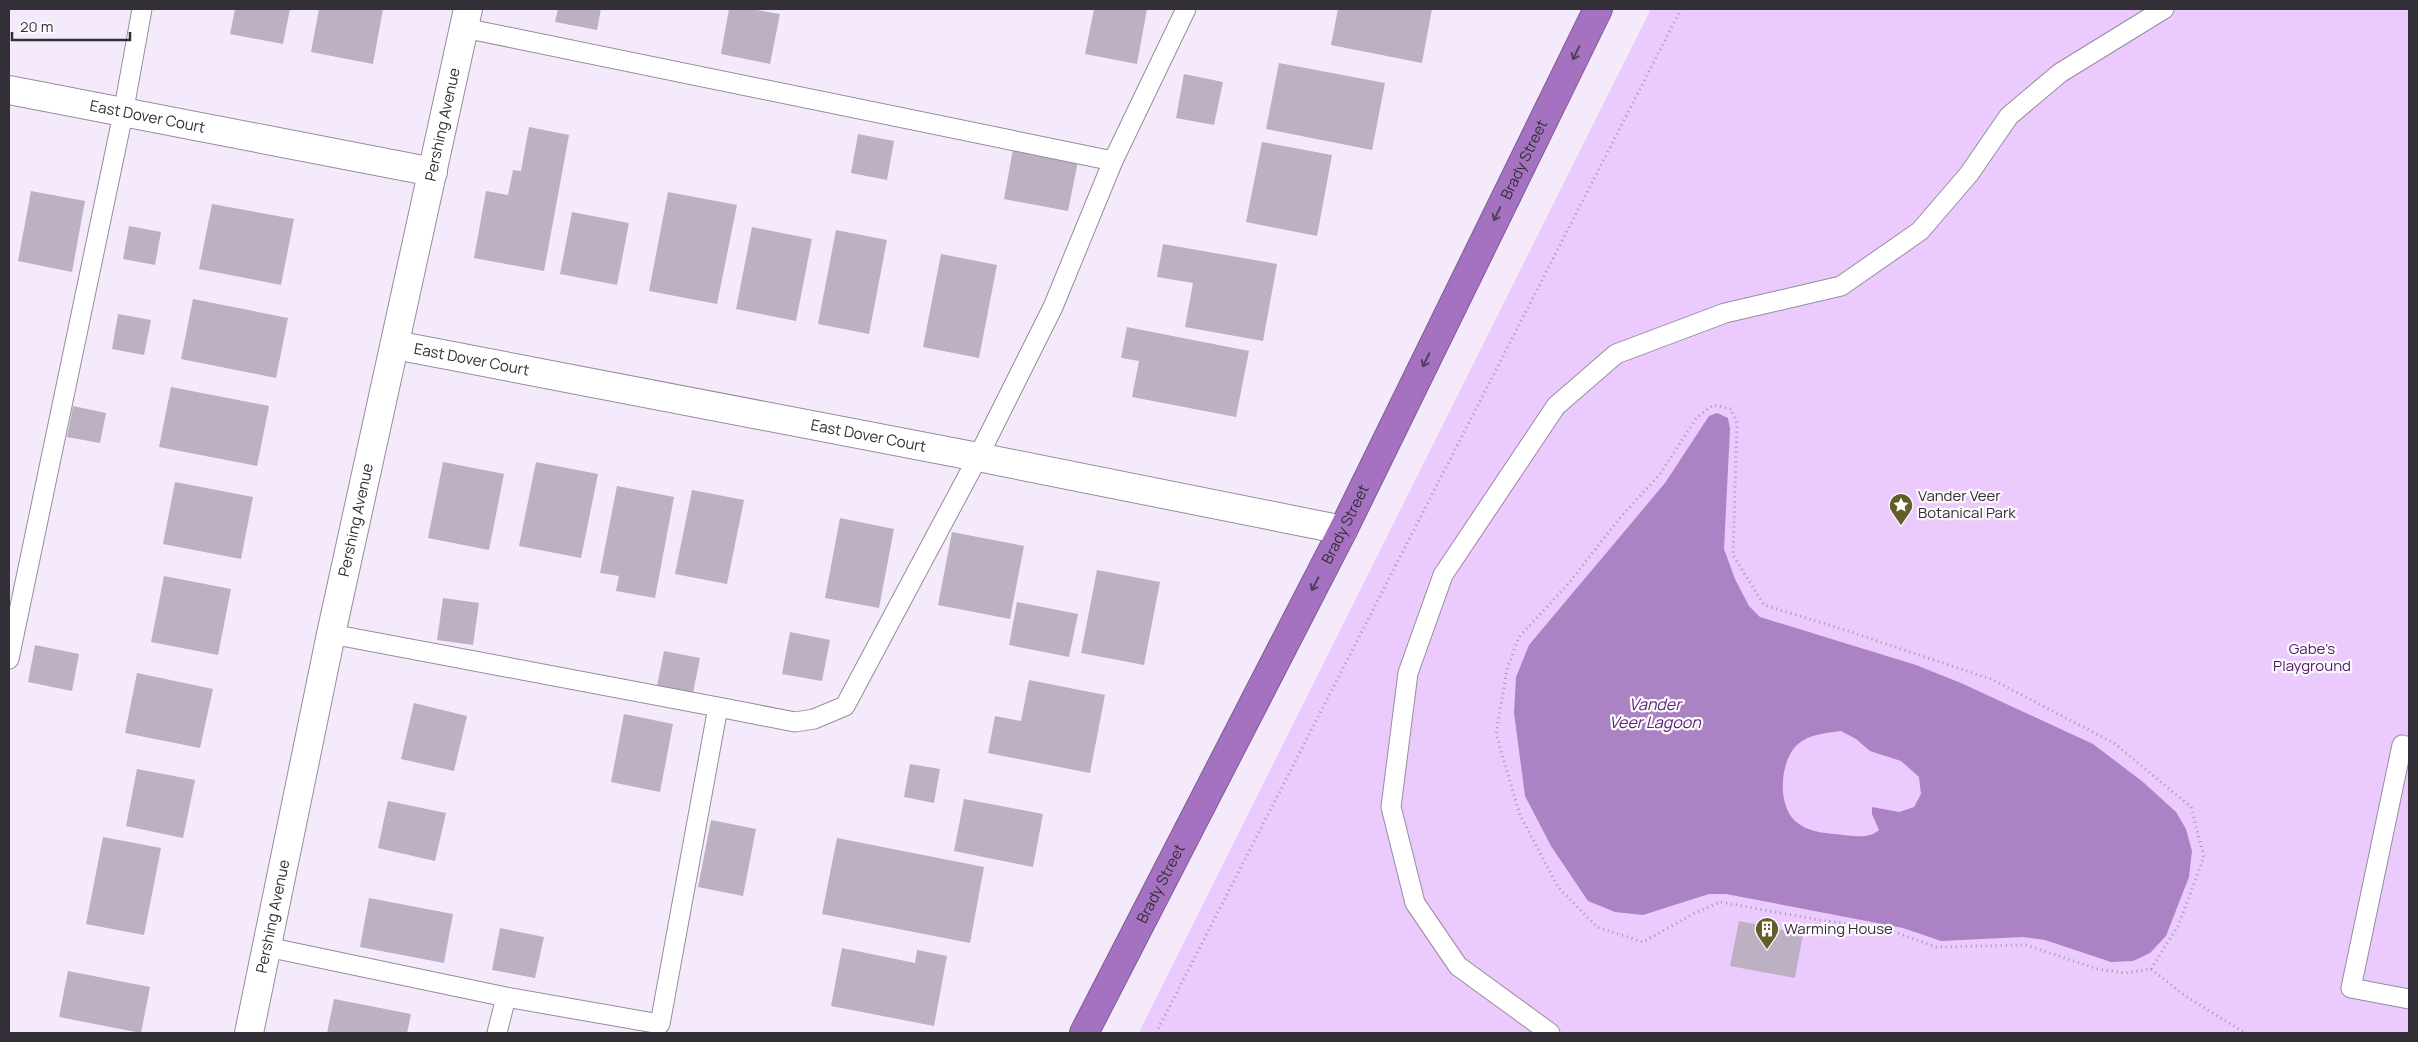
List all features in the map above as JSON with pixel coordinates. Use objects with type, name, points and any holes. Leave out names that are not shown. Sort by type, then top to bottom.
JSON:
[{"type":"highway","name":"Brady Street","points":[[1084,1033],[1343,530],[1598,9]]},
{"type":"street","name":"Pershing Avenue","points":[[249,1033],[331,634],[466,19]]},
{"type":"street","name":"East Dover Court","points":[[9,90],[123,114],[433,172]]},
{"type":"street","name":"East Dover Court","points":[[395,345],[978,456],[1343,530]]},
{"type":"lane","points":[[9,659],[123,114],[142,9]]},
{"type":"lane","points":[[331,634],[795,722],[814,719],[845,706],[978,456],[1053,307],[1113,161],[1186,9]]},
{"type":"lane","points":[[1540,1030],[1458,966],[1420,911],[1415,903],[1391,807],[1408,672],[1443,575],[1556,406],[1616,354],[1726,313],[1841,286],[1920,231],[1969,174],[2009,116],[2060,73],[2164,9]]},
{"type":"lane","points":[[466,19],[1113,161]]},
{"type":"lane","points":[[267,947],[506,997],[660,1024],[718,707]]},
{"type":"lane","points":[[2409,747],[2402,745],[2351,988],[2409,999]]},
{"type":"lane","points":[[497,1033],[506,997]]},
{"type":"path","points":[[1156,1033],[1681,9]]},
{"type":"path","points":[[2151,969],[2178,926],[2204,857],[2191,807],[2114,743],[1993,680],[1764,605],[1733,555],[1737,424],[1731,409],[1714,405],[1697,417],[1660,474],[1619,519],[1569,583],[1520,637],[1507,669],[1496,734],[1520,815],[1558,887],[1596,927],[1643,942],[1693,914],[1720,902],[1889,930],[1936,947],[2026,945],[2098,968],[2125,973],[2151,969],[2184,994],[2245,1033]]},
{"type":"green space","name":"Vander Veer Botanical Park","points":[[1651,9],[2409,9],[2409,1033],[1141,1033],[1140,1030]]},
{"type":"water","name":"Vander Veer Lagoon","points":[[1717,413],[1728,418],[1730,429],[1724,549],[1735,579],[1749,606],[1760,617],[1916,665],[1961,683],[2093,744],[2143,782],[2176,812],[2186,829],[2192,851],[2189,877],[2166,936],[2150,953],[2133,961],[2111,962],[2045,940],[2023,937],[1941,941],[1903,928],[1726,894],[1709,894],[1643,915],[1615,912],[1588,901],[1551,846],[1525,796],[1514,713],[1516,677],[1529,645],[1665,483],[1709,416]],"holes":[[[1841,731],[1856,739],[1870,751],[1901,761],[1919,777],[1921,794],[1914,807],[1899,812],[1872,807],[1872,814],[1879,830],[1866,836],[1820,832],[1799,824],[1786,808],[1784,797],[1784,773],[1792,752],[1802,741],[1819,734]]]},
{"type":"building","points":[[235,9],[290,9],[283,44],[230,34]]},
{"type":"building","points":[[319,9],[383,9],[373,64],[311,52]]},
{"type":"building","points":[[558,9],[601,9],[597,30],[555,22]]},
{"type":"building","points":[[729,9],[751,9],[780,14],[770,64],[721,54]]},
{"type":"building","points":[[1094,9],[1147,9],[1137,64],[1085,54]]},
{"type":"building","points":[[1338,9],[1432,9],[1422,63],[1331,45]]},
{"type":"building","points":[[1279,63],[1385,83],[1372,150],[1266,129]]},
{"type":"building","points":[[1184,74],[1223,82],[1214,125],[1176,118]]},
{"type":"building","points":[[529,127],[569,135],[544,271],[474,258],[486,191],[508,195],[513,170],[521,171]]},
{"type":"building","points":[[858,134],[894,141],[887,180],[851,173]]},
{"type":"building","points":[[1262,142],[1332,155],[1317,236],[1246,222]]},
{"type":"building","points":[[1013,149],[1078,161],[1068,211],[1004,199]]},
{"type":"building","points":[[31,191],[85,201],[72,272],[18,261]]},
{"type":"building","points":[[668,192],[737,205],[717,304],[649,291]]},
{"type":"building","points":[[212,204],[294,219],[281,285],[199,269]]},
{"type":"building","points":[[572,212],[629,223],[617,285],[560,274]]},
{"type":"building","points":[[129,226],[161,232],[155,265],[123,259]]},
{"type":"building","points":[[752,227],[812,239],[796,321],[736,309]]},
{"type":"building","points":[[836,230],[887,240],[869,334],[818,324]]},
{"type":"building","points":[[1163,244],[1277,264],[1263,341],[1185,327],[1193,283],[1157,277]]},
{"type":"building","points":[[941,254],[997,265],[979,358],[923,347]]},
{"type":"building","points":[[193,299],[288,318],[276,378],[181,359]]},
{"type":"building","points":[[118,314],[151,320],[144,355],[112,349]]},
{"type":"building","points":[[1127,327],[1249,351],[1236,417],[1132,397],[1139,361],[1121,358]]},
{"type":"building","points":[[171,387],[269,406],[257,466],[159,447]]},
{"type":"building","points":[[73,406],[106,413],[100,443],[67,437]]},
{"type":"building","points":[[443,462],[504,474],[489,550],[428,538]]},
{"type":"building","points":[[536,462],[598,474],[581,558],[519,546]]},
{"type":"building","points":[[175,482],[253,497],[241,559],[163,544]]},
{"type":"building","points":[[617,486],[674,497],[655,598],[616,591],[619,576],[600,573]]},
{"type":"building","points":[[692,490],[744,500],[727,584],[675,574]]},
{"type":"building","points":[[840,518],[894,529],[879,608],[825,598]]},
{"type":"building","points":[[952,532],[1024,546],[1010,619],[938,605]]},
{"type":"building","points":[[1097,570],[1160,582],[1144,665],[1081,653]]},
{"type":"building","points":[[164,576],[231,589],[218,655],[151,642]]},
{"type":"building","points":[[443,598],[479,603],[473,645],[437,640]]},
{"type":"building","points":[[1017,602],[1078,614],[1069,657],[1009,645]]},
{"type":"building","points":[[790,632],[830,640],[822,681],[782,674]]},
{"type":"building","points":[[35,645],[79,654],[72,691],[28,682]]},
{"type":"building","points":[[664,651],[700,658],[693,693],[657,686]]},
{"type":"building","points":[[137,673],[213,689],[200,748],[125,733]]},
{"type":"building","points":[[1029,680],[1105,695],[1090,773],[988,753],[995,716],[1021,721]]},
{"type":"building","points":[[414,703],[467,716],[454,771],[401,759]]},
{"type":"building","points":[[624,714],[673,724],[660,792],[611,782]]},
{"type":"building","points":[[910,764],[940,769],[934,803],[904,797]]},
{"type":"building","points":[[137,769],[195,780],[183,838],[126,826]]},
{"type":"building","points":[[964,799],[1043,814],[1033,867],[954,851]]},
{"type":"building","points":[[388,801],[446,813],[435,861],[378,848]]},
{"type":"building","points":[[711,820],[756,829],[743,896],[698,887]]},
{"type":"building","points":[[103,837],[161,848],[144,935],[86,924]]},
{"type":"building","points":[[837,838],[984,867],[970,943],[822,914]]},
{"type":"building","points":[[369,898],[453,914],[444,963],[360,947]]},
{"type":"building","name":"Warming House","points":[[1739,921],[1803,934],[1795,978],[1730,966]]},
{"type":"building","points":[[500,928],[544,937],[535,978],[492,970]]},
{"type":"building","points":[[842,948],[915,963],[917,950],[947,956],[934,1026],[831,1006]]},
{"type":"building","points":[[68,971],[150,987],[141,1033],[59,1017]]},
{"type":"building","points":[[334,999],[411,1014],[407,1033],[327,1033]]},
{"type":"place","name":"Vander Veer Botanical Park","points":[[1901,526]]},
{"type":"place","name":"Warming House","points":[[1767,950]]},
{"type":"park label","name":"Gabe's Playground","points":[[2312,658]]}]
